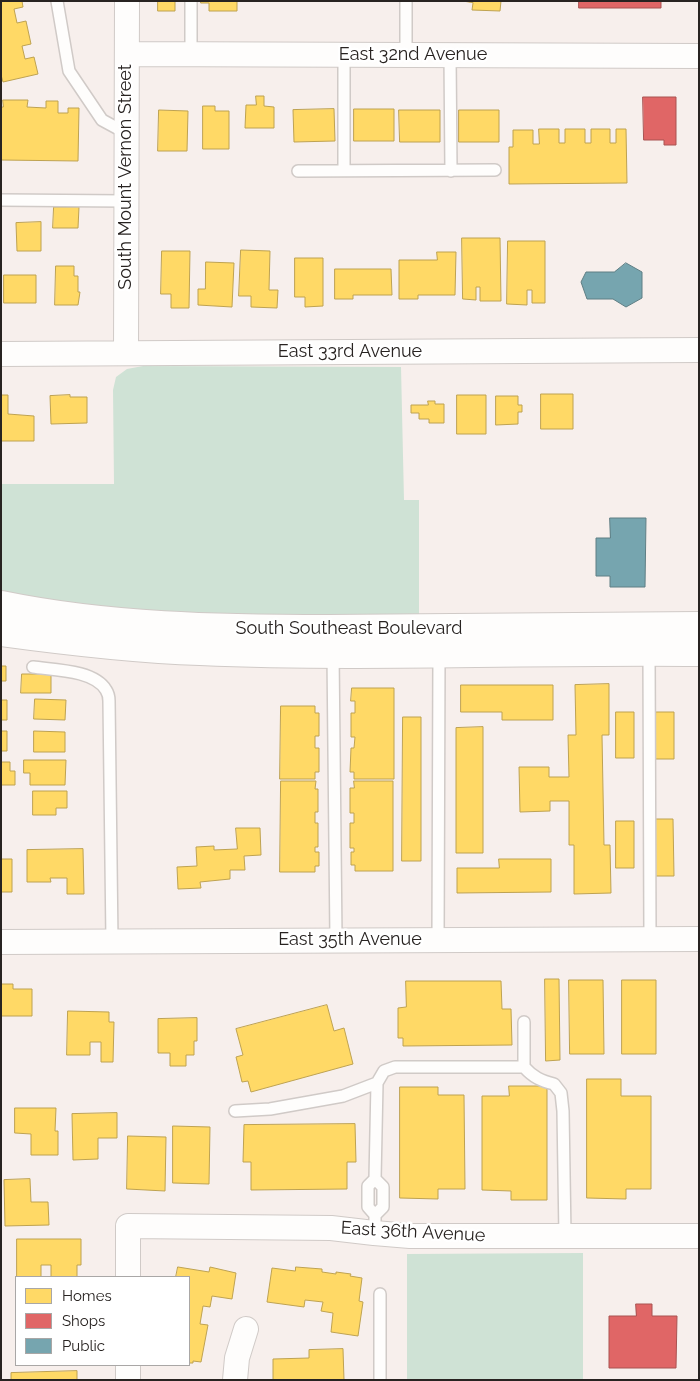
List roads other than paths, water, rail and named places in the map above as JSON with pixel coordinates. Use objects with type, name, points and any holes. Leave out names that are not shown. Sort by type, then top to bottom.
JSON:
[{"type":"main road","name":"South Southeast Boulevard","points":[[1,605],[28,611],[117,621],[221,628],[484,630],[699,626]]},
{"type":"main road","name":"South Southeast Boulevard","points":[[1,632],[83,643],[200,652],[439,654],[699,652]]},
{"type":"street","name":"South Mount Vernon Street","points":[[126,353],[127,1]]},
{"type":"street","name":"East 32nd Avenue","points":[[127,54],[699,56]]},
{"type":"street","name":"East 33rd Avenue","points":[[1,354],[699,350]]},
{"type":"street","name":"East 35th Avenue","points":[[1,942],[699,939]]},
{"type":"street","name":"East 36th Avenue","points":[[128,1276],[128,1226],[332,1228],[374,1224],[410,1236],[699,1236]]},
{"type":"street","points":[[234,1380],[237,1358],[246,1329]]},
{"type":"street","points":[[128,1366],[128,1380]]},
{"type":"lane","points":[[57,1],[69,71],[102,120],[126,133]]},
{"type":"lane","points":[[191,1],[191,54]]},
{"type":"lane","points":[[406,1],[406,55]]},
{"type":"lane","points":[[344,55],[344,172]]},
{"type":"lane","points":[[450,56],[451,170]]},
{"type":"lane","points":[[298,172],[495,170]]},
{"type":"lane","points":[[1,200],[125,201]]},
{"type":"lane","points":[[649,652],[650,939]]},
{"type":"lane","points":[[333,653],[336,940]]},
{"type":"lane","points":[[438,940],[439,654]]},
{"type":"lane","points":[[33,667],[84,675],[97,680],[107,690],[110,701],[112,941]]},
{"type":"lane","points":[[524,1022],[524,1068]]},
{"type":"lane","points":[[374,1224],[383,1207],[383,1187],[375,1179],[377,1083],[384,1071],[395,1068],[524,1068],[542,1082],[554,1084],[561,1093],[565,1236]]},
{"type":"lane","points":[[235,1111],[270,1109],[343,1096],[377,1083]]},
{"type":"lane","points":[[380,1294],[380,1380]]}]
